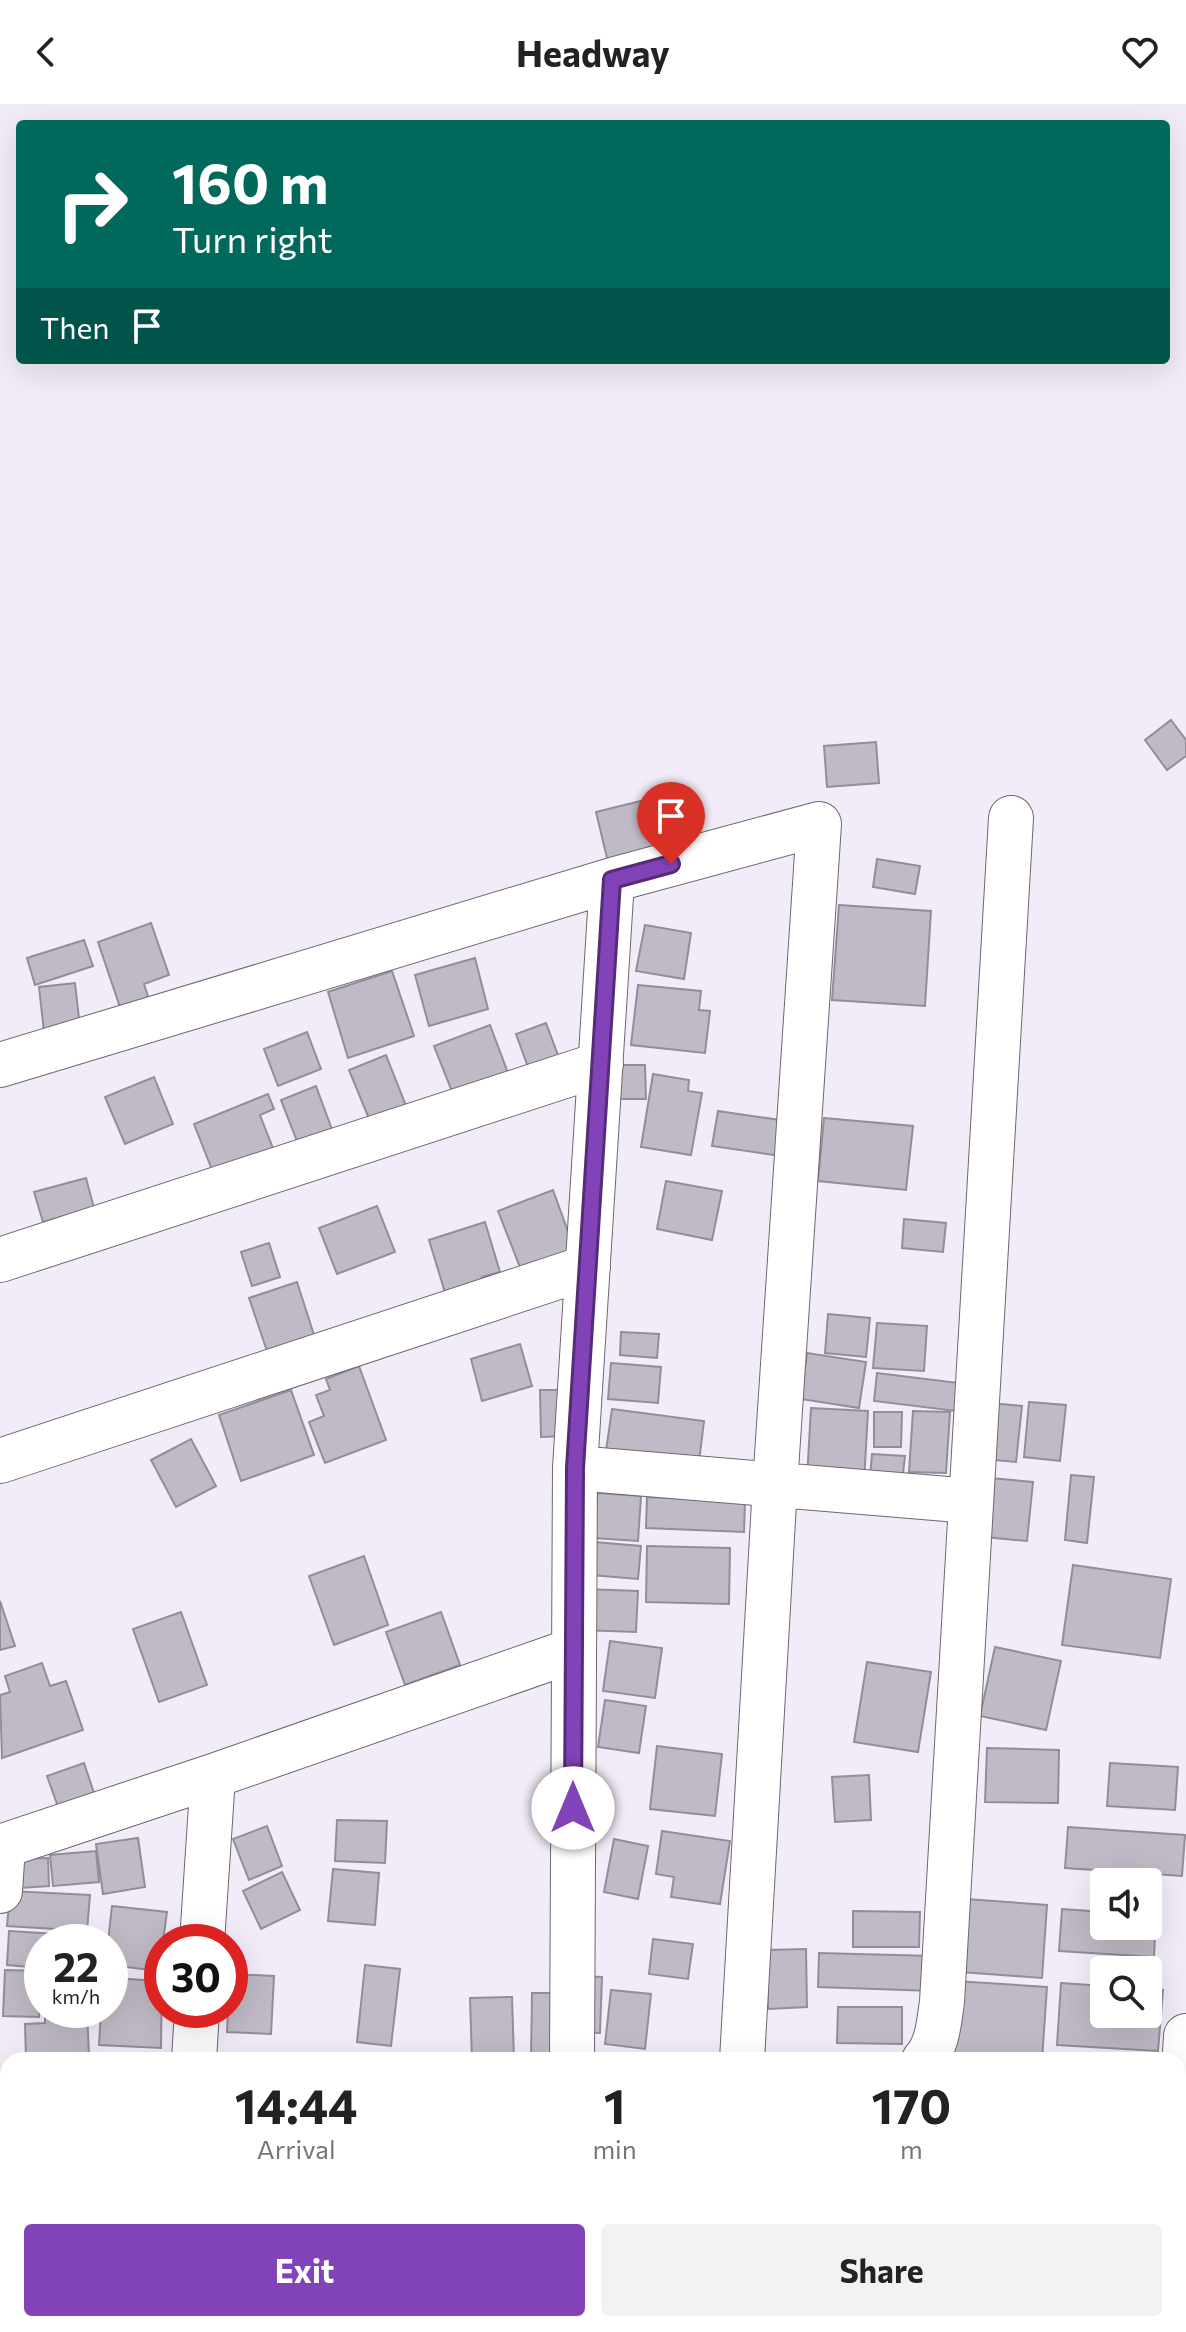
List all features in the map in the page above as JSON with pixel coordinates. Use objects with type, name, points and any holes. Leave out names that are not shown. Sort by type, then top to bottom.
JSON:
[{"type":"street","points":[[930,2052],[938,2032],[942,2002],[1011,818]]},
{"type":"street","points":[[0,1065],[612,880],[819,824],[775,1485],[742,2052]]},
{"type":"street","points":[[572,2052],[575,1468],[612,880]]},
{"type":"street","points":[[0,1260],[601,1064]]},
{"type":"street","points":[[0,1461],[588,1267]]},
{"type":"street","points":[[575,1468],[971,1501]]},
{"type":"street","points":[[0,1891],[1,1847],[574,1650]]},
{"type":"street","points":[[203,1924],[213,1776]]},
{"type":"street","points":[[194,2052],[196,2028]]},
{"type":"building","points":[[1171,720],[1186,740],[1186,756],[1167,770],[1145,740]]},
{"type":"building","points":[[876,742],[879,783],[827,787],[824,746]]},
{"type":"building","points":[[653,798],[666,852],[609,866],[596,812]]},
{"type":"building","points":[[877,859],[920,866],[915,894],[873,887]]},
{"type":"building","points":[[839,905],[931,911],[925,1006],[832,1000]]},
{"type":"building","points":[[151,923],[169,975],[144,984],[151,1006],[123,1016],[98,942]]},
{"type":"building","points":[[645,925],[691,933],[684,979],[636,971]]},
{"type":"building","points":[[84,940],[93,966],[35,985],[27,958]]},
{"type":"building","points":[[475,958],[488,1009],[429,1026],[415,975]]},
{"type":"building","points":[[392,971],[414,1036],[348,1058],[328,992]]},
{"type":"building","points":[[75,983],[80,1027],[44,1032],[39,987]]},
{"type":"building","points":[[638,985],[701,991],[699,1010],[710,1011],[705,1053],[631,1045]]},
{"type":"building","points":[[546,1023],[559,1058],[529,1070],[516,1034]]},
{"type":"building","points":[[490,1025],[508,1073],[453,1094],[434,1046]]},
{"type":"building","points":[[307,1032],[321,1069],[278,1086],[264,1049]]},
{"type":"building","points":[[386,1055],[408,1111],[372,1126],[349,1070]]},
{"type":"building","points":[[619,1065],[645,1065],[646,1099],[619,1099]]},
{"type":"building","points":[[653,1074],[689,1080],[688,1091],[702,1093],[691,1155],[641,1147]]},
{"type":"building","points":[[154,1077],[173,1124],[125,1144],[105,1097]]},
{"type":"building","points":[[316,1086],[334,1135],[300,1149],[281,1100]]},
{"type":"building","points":[[268,1094],[274,1109],[260,1115],[274,1151],[214,1175],[194,1124]]},
{"type":"building","points":[[718,1111],[787,1121],[781,1156],[712,1146]]},
{"type":"building","points":[[824,1118],[913,1126],[906,1190],[818,1181]]},
{"type":"building","points":[[86,1178],[94,1208],[43,1222],[34,1192]]},
{"type":"building","points":[[666,1181],[722,1191],[712,1240],[657,1229]]},
{"type":"building","points":[[553,1190],[576,1254],[523,1275],[498,1211]]},
{"type":"building","points":[[377,1206],[395,1252],[337,1274],[319,1228]]},
{"type":"building","points":[[904,1219],[946,1223],[943,1252],[902,1248]]},
{"type":"building","points":[[485,1222],[500,1272],[482,1277],[485,1287],[447,1299],[429,1240]]},
{"type":"building","points":[[269,1243],[280,1277],[252,1286],[241,1252]]},
{"type":"building","points":[[297,1282],[316,1341],[269,1357],[249,1298]]},
{"type":"building","points":[[828,1314],[870,1318],[866,1357],[825,1353]]},
{"type":"building","points":[[877,1323],[927,1326],[924,1371],[873,1368]]},
{"type":"building","points":[[621,1332],[659,1334],[657,1358],[620,1355]]},
{"type":"building","points":[[520,1344],[532,1386],[482,1401],[471,1359]]},
{"type":"building","points":[[807,1353],[866,1362],[859,1408],[801,1399]]},
{"type":"building","points":[[611,1363],[661,1367],[658,1403],[608,1399]]},
{"type":"building","points":[[359,1366],[386,1440],[325,1463],[309,1422],[324,1416],[316,1395],[330,1390],[326,1379]]},
{"type":"building","points":[[877,1373],[959,1383],[956,1411],[874,1401]]},
{"type":"building","points":[[291,1390],[314,1455],[241,1481],[219,1415]]},
{"type":"building","points":[[540,1390],[565,1390],[566,1436],[541,1437]]},
{"type":"building","points":[[1029,1402],[1066,1405],[1060,1461],[1024,1457]]},
{"type":"building","points":[[990,1403],[1022,1406],[1016,1462],[984,1459]]},
{"type":"building","points":[[811,1408],[868,1411],[864,1482],[807,1479]]},
{"type":"building","points":[[612,1409],[704,1421],[698,1470],[605,1458]]},
{"type":"building","points":[[913,1411],[950,1412],[946,1473],[909,1472]]},
{"type":"building","points":[[874,1412],[902,1412],[901,1447],[874,1447]]},
{"type":"building","points":[[191,1439],[216,1486],[176,1507],[151,1460]]},
{"type":"building","points":[[872,1454],[905,1456],[901,1491],[869,1489]]},
{"type":"building","points":[[1071,1475],[1094,1477],[1087,1543],[1065,1540]]},
{"type":"building","points":[[991,1478],[1033,1482],[1027,1541],[985,1537]]},
{"type":"building","points":[[597,1493],[641,1496],[638,1541],[594,1538]]},
{"type":"building","points":[[647,1497],[745,1501],[744,1532],[646,1528]]},
{"type":"building","points":[[594,1542],[641,1546],[638,1579],[591,1575]]},
{"type":"building","points":[[647,1546],[730,1548],[729,1604],[646,1602]]},
{"type":"building","points":[[364,1556],[388,1625],[334,1645],[309,1576]]},
{"type":"building","points":[[1073,1565],[1171,1579],[1160,1658],[1062,1645]]},
{"type":"building","points":[[583,1589],[638,1591],[636,1632],[581,1630]]},
{"type":"building","points":[[0,1601],[15,1646],[0,1650]]},
{"type":"building","points":[[181,1612],[207,1685],[159,1702],[133,1629]]},
{"type":"building","points":[[441,1612],[460,1665],[405,1685],[386,1632]]},
{"type":"building","points":[[610,1641],[662,1648],[655,1698],[603,1691]]},
{"type":"building","points":[[995,1647],[1061,1661],[1046,1730],[980,1716]]},
{"type":"building","points":[[867,1662],[931,1672],[918,1752],[854,1742]]},
{"type":"building","points":[[42,1663],[50,1686],[66,1681],[83,1730],[2,1758],[0,1695],[10,1692],[5,1676]]},
{"type":"building","points":[[605,1700],[646,1706],[639,1753],[598,1747]]},
{"type":"building","points":[[657,1746],[722,1754],[715,1816],[650,1809]]},
{"type":"building","points":[[987,1748],[1059,1750],[1058,1803],[985,1802]]},
{"type":"building","points":[[84,1763],[97,1802],[61,1815],[47,1776]]},
{"type":"building","points":[[1110,1763],[1178,1767],[1175,1810],[1107,1806]]},
{"type":"building","points":[[869,1775],[871,1820],[835,1822],[832,1777]]},
{"type":"building","points":[[337,1820],[387,1821],[385,1863],[335,1861]]},
{"type":"building","points":[[267,1826],[282,1866],[249,1880],[233,1839]]},
{"type":"building","points":[[1068,1827],[1185,1835],[1182,1876],[1162,1875],[1162,1868],[1065,1868]]},
{"type":"building","points":[[662,1831],[730,1841],[720,1904],[671,1897],[674,1877],[656,1874]]},
{"type":"building","points":[[138,1838],[145,1887],[103,1894],[96,1844]]},
{"type":"building","points":[[614,1839],[648,1846],[638,1899],[604,1892]]},
{"type":"building","points":[[96,1851],[99,1882],[53,1886],[50,1855]]},
{"type":"building","points":[[48,1858],[49,1886],[21,1888],[20,1859]]},
{"type":"building","points":[[333,1869],[379,1873],[375,1925],[328,1921]]},
{"type":"building","points":[[282,1872],[300,1910],[261,1929],[243,1891]]},
{"type":"building","points":[[10,1891],[90,1895],[88,1924],[7,1926]]},
{"type":"building","points":[[966,1899],[1047,1905],[1042,1978],[961,1972]]},
{"type":"building","points":[[112,1906],[167,1912],[165,1924],[144,1924],[144,1969],[128,1967],[128,1924],[110,1924]]},
{"type":"building","points":[[1062,1909],[1090,1911],[1090,1940],[1155,1940],[1154,1956],[1059,1951]]},
{"type":"building","points":[[853,1911],[920,1912],[919,1947],[853,1947]]},
{"type":"building","points":[[9,1931],[24,1932],[24,1966],[7,1965]]},
{"type":"building","points":[[653,1939],[693,1944],[688,1979],[649,1974]]},
{"type":"building","points":[[806,1949],[807,2007],[768,2009],[767,1950]]},
{"type":"building","points":[[819,1953],[933,1956],[932,1991],[818,1987]]},
{"type":"building","points":[[365,1965],[400,1969],[391,2046],[357,2042]]},
{"type":"building","points":[[5,1970],[24,1971],[24,2017],[3,2016]]},
{"type":"building","points":[[248,1975],[274,1976],[271,2034],[227,2032],[227,2028],[248,2028]]},
{"type":"building","points":[[580,1976],[602,1977],[600,2033],[577,2032]]},
{"type":"building","points":[[128,1979],[144,1980],[144,2028],[161,2028],[161,2048],[99,2045],[100,2028],[128,2028]]},
{"type":"building","points":[[955,1981],[1047,1987],[1043,2052],[949,2052]]},
{"type":"building","points":[[1061,1983],[1090,1985],[1090,2028],[1160,2028],[1158,2051],[1057,2045]]},
{"type":"building","points":[[611,1990],[651,1994],[645,2049],[605,2044]]},
{"type":"building","points":[[532,1993],[564,1993],[563,2052],[531,2052]]},
{"type":"building","points":[[512,1997],[514,2052],[472,2052],[470,1998]]},
{"type":"building","points":[[838,2007],[902,2007],[902,2044],[837,2043]]},
{"type":"building","points":[[25,2028],[88,2028],[89,2052],[26,2052]]},
{"type":"route","points":[[573,1808],[575,1468],[612,880],[671,864]]}]
